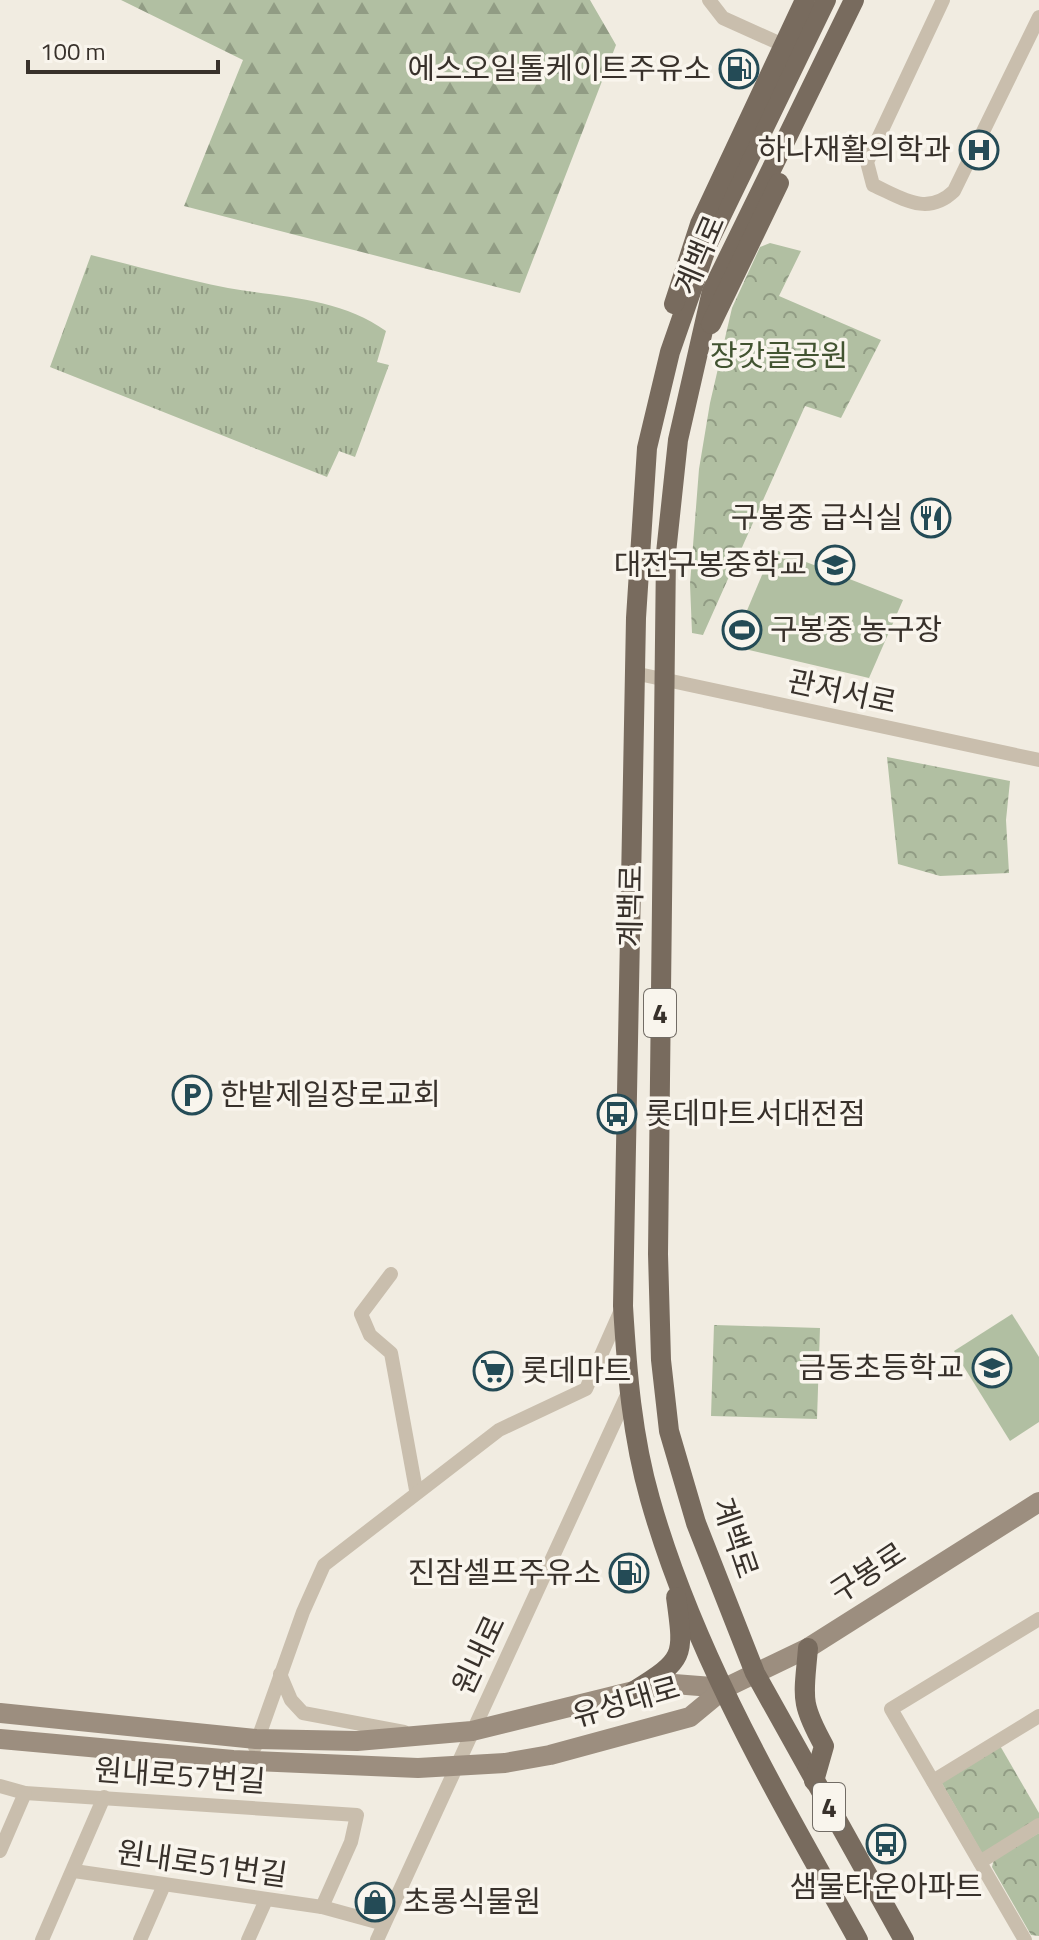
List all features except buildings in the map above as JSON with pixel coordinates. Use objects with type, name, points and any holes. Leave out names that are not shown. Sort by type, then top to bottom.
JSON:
[{"type":"main road","points":[[670,352],[673,309],[689,254],[805,0]]},
{"type":"main road","name":"계백로","points":[[826,0],[708,243],[670,352],[647,448],[638,545],[634,673],[623,1306],[628,1393],[650,1498],[673,1573],[725,1688],[858,1940]]},
{"type":"main road","name":"계백로","points":[[854,0],[712,291],[675,468],[666,553],[658,1239],[661,1360],[669,1431],[696,1523],[755,1673],[904,1940]]},
{"type":"main road","points":[[701,341],[727,296],[867,0]]},
{"type":"main road","points":[[634,1691],[670,1669],[680,1654],[682,1635],[673,1573]]},
{"type":"main road","points":[[808,1648],[802,1695],[807,1715],[824,1746],[814,1781]]},
{"type":"street","points":[[709,0],[723,18],[783,45]]},
{"type":"street","points":[[943,0],[867,162],[873,185],[925,207],[937,204],[954,191],[1039,17]]},
{"type":"street","name":"관저서로","points":[[634,673],[1039,760]]},
{"type":"street","points":[[391,1274],[361,1314],[370,1335],[391,1353],[416,1490]]},
{"type":"street","points":[[254,1762],[256,1739],[324,1565],[416,1490],[499,1430],[586,1389],[623,1306]]},
{"type":"street","name":"원내로","points":[[377,1940],[628,1393]]},
{"type":"street","name":"구봉로","points":[[725,1688],[808,1648],[1037,1508]]},
{"type":"street","points":[[1025,1940],[891,1709],[1039,1619]]},
{"type":"street","points":[[280,1674],[291,1700],[303,1713],[432,1736]]},
{"type":"street","name":"유성대로","points":[[0,1713],[256,1739],[357,1741],[472,1731],[674,1684],[725,1688]]},
{"type":"street","name":"유성대로","points":[[0,1739],[254,1762],[455,1767],[550,1755],[690,1717],[725,1688]]},
{"type":"street","points":[[933,1781],[1039,1716]]},
{"type":"street","name":"원내로57번길","points":[[0,1786],[25,1793],[357,1815]]},
{"type":"street","points":[[0,1851],[25,1793]]},
{"type":"street","points":[[42,1940],[104,1797]]},
{"type":"street","name":"원내로51번길","points":[[322,1907],[351,1842],[357,1815]]},
{"type":"street","points":[[980,1862],[1039,1825]]},
{"type":"street","name":"원내로51번길","points":[[74,1871],[322,1907],[384,1924]]},
{"type":"street","points":[[140,1940],[164,1885]]},
{"type":"street","points":[[248,1940],[266,1900]]},
{"type":"green space","points":[[121,0],[590,0],[616,45],[520,293],[184,206],[243,60]]},
{"type":"green space","name":"장갓골공원","points":[[770,243],[801,251],[779,296],[881,340],[841,418],[805,406],[703,635],[692,633],[690,584],[699,469],[710,403],[732,308],[760,247]]},
{"type":"green space","points":[[91,255],[228,288],[330,305],[386,331],[377,362],[389,365],[355,457],[339,451],[327,477],[50,367]]},
{"type":"green space","points":[[773,549],[903,600],[869,678],[732,646]]},
{"type":"green space","points":[[887,757],[1010,781],[1006,820],[1009,873],[940,876],[898,864]]},
{"type":"green space","points":[[1012,1314],[1039,1357],[1039,1422],[1010,1441],[954,1351]]},
{"type":"green space","points":[[714,1325],[820,1328],[817,1419],[711,1416]]},
{"type":"green space","points":[[999,1744],[1039,1813],[1039,1820],[983,1855],[940,1780]]},
{"type":"green space","points":[[1039,1833],[1039,1936],[1031,1935],[992,1867],[994,1859]]},
{"type":"place","name":"에스오일톨케이트주유소","points":[[739,69]]},
{"type":"place","name":"하나재활의학과","points":[[979,150]]},
{"type":"place","name":"구봉중 급식실","points":[[931,518]]},
{"type":"place","name":"대전구봉중학교","points":[[835,565]]},
{"type":"place","name":"구봉중 농구장","points":[[742,630]]},
{"type":"place","name":"한밭제일장로교회","points":[[192,1095]]},
{"type":"place","name":"롯데마트서대전점","points":[[617,1114]]},
{"type":"place","name":"금동초등학교","points":[[992,1368]]},
{"type":"place","name":"롯데마트","points":[[493,1371]]},
{"type":"place","name":"진잠셀프주유소","points":[[629,1573]]},
{"type":"place","name":"샘물타운아파트","points":[[886,1844]]},
{"type":"place","name":"초롱식물원","points":[[375,1902]]}]
